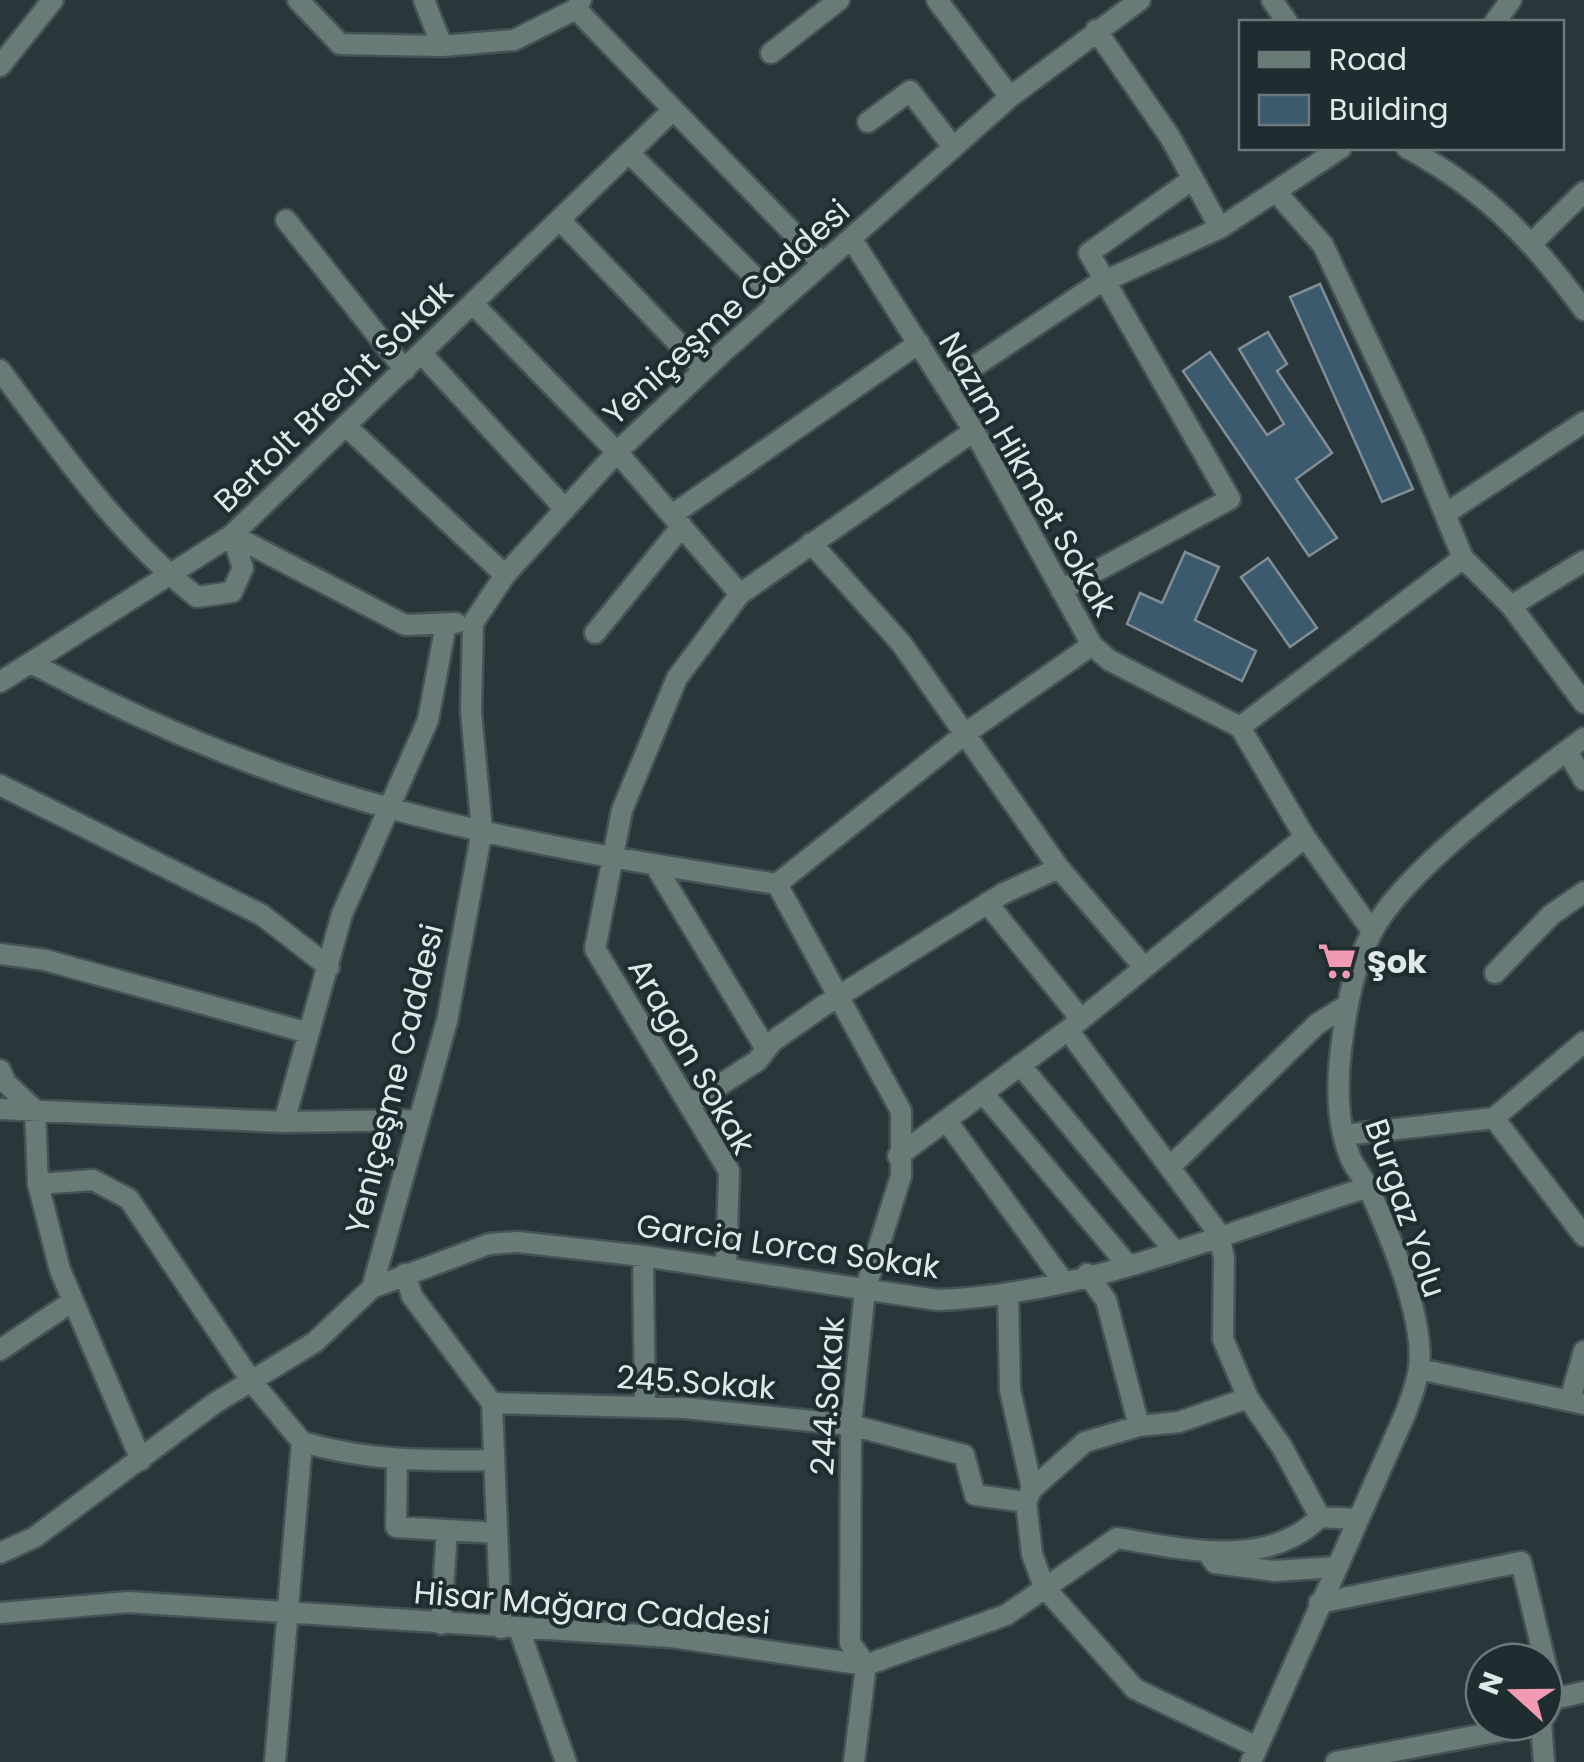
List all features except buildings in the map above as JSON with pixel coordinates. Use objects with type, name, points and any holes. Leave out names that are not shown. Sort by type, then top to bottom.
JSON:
[{"type":"street","points":[[0,66],[52,0]]},
{"type":"street","points":[[298,0],[340,44],[442,46],[514,40],[578,5],[672,110],[822,263]]},
{"type":"street","points":[[771,53],[839,0]]},
{"type":"street","points":[[937,0],[1010,97]]},
{"type":"street","name":"Yeniçeşme Caddesi","points":[[372,1288],[447,1021],[482,830],[471,712],[473,622],[504,575],[618,452],[704,370],[1010,97],[1140,0]]},
{"type":"street","points":[[1497,20],[1512,0]]},
{"type":"street","points":[[426,1],[442,46]]},
{"type":"street","points":[[1096,30],[1194,179],[1220,228]]},
{"type":"street","points":[[868,122],[910,91],[953,147]]},
{"type":"street","name":"Bertolt Brecht Sokak","points":[[0,682],[232,535],[672,110]]},
{"type":"street","points":[[945,386],[1102,282],[1220,228],[1339,150]]},
{"type":"street","points":[[1411,150],[1459,176],[1533,242],[1584,310]]},
{"type":"street","points":[[629,153],[779,301]]},
{"type":"street","points":[[1061,590],[1230,499],[1102,282],[1089,252],[1194,179]]},
{"type":"street","points":[[1533,242],[1584,192]]},
{"type":"street","points":[[1278,193],[1323,245],[1463,558],[1510,606],[1584,703]]},
{"type":"street","points":[[286,220],[406,370]]},
{"type":"street","points":[[560,220],[704,370]]},
{"type":"street","name":"Nazım Hikmet Sokak","points":[[850,238],[974,431],[1092,645],[1108,660],[1240,727]]},
{"type":"street","points":[[473,304],[618,452],[740,594]]},
{"type":"street","points":[[595,632],[677,520],[919,343]]},
{"type":"street","points":[[422,354],[565,509]]},
{"type":"street","points":[[0,370],[109,510],[169,575],[197,597],[232,592],[243,568],[232,535]]},
{"type":"street","points":[[1445,514],[1584,422]]},
{"type":"street","points":[[347,427],[504,575]]},
{"type":"street","name":"Aragon Sokak","points":[[726,1269],[729,1171],[595,949],[622,810],[677,678],[740,594],[974,431]]},
{"type":"street","points":[[232,535],[405,625],[473,622]]},
{"type":"street","points":[[811,543],[900,643],[1059,868],[1143,966]]},
{"type":"street","points":[[1372,931],[1305,837],[1240,727],[1463,558]]},
{"type":"street","points":[[1510,606],[1584,561]]},
{"type":"street","points":[[284,1122],[342,914],[428,720],[446,624]]},
{"type":"street","points":[[31,662],[118,709],[319,786],[390,808],[655,865],[777,884],[966,733],[1092,645]]},
{"type":"street","points":[[1576,745],[1584,780]]},
{"type":"street","name":"Burgaz Yolu","points":[[1254,1754],[1406,1412],[1419,1369],[1418,1338],[1402,1274],[1368,1187],[1349,1156],[1344,1134],[1338,1078],[1346,1006],[1372,931],[1409,885],[1514,790],[1576,745]]},
{"type":"street","points":[[0,785],[262,915],[329,967]]},
{"type":"street","points":[[899,1154],[1075,1024],[1305,837]]},
{"type":"street","points":[[655,865],[766,1049]]},
{"type":"street","points":[[689,1104],[756,1061],[766,1049],[838,997],[987,903],[1059,868]]},
{"type":"street","name":"244.Sokak","points":[[777,884],[901,1111],[900,1176],[864,1290],[851,1426],[850,1643],[866,1665],[854,1762]]},
{"type":"street","points":[[1496,974],[1550,915],[1584,892]]},
{"type":"street","points":[[987,903],[1219,1234],[1224,1258],[1223,1339],[1248,1398],[1282,1447],[1320,1517],[1358,1519]]},
{"type":"street","points":[[0,954],[45,960],[309,1033]]},
{"type":"street","points":[[1172,1165],[1316,1024],[1346,1006]]},
{"type":"street","points":[[1344,1134],[1494,1118],[1584,1042]]},
{"type":"street","points":[[1020,1066],[1172,1249]]},
{"type":"street","points":[[0,1070],[6,1083],[36,1110],[38,1184],[60,1270],[141,1460]]},
{"type":"street","points":[[983,1093],[1127,1264]]},
{"type":"street","points":[[0,1108],[284,1122],[419,1120]]},
{"type":"street","points":[[1494,1118],[1584,1236]]},
{"type":"street","points":[[946,1120],[1063,1281]]},
{"type":"street","points":[[38,1184],[93,1180],[129,1199],[252,1382],[302,1442],[344,1454],[397,1462],[494,1460]]},
{"type":"street","name":"Garcia Lorca Sokak","points":[[372,1288],[489,1244],[518,1242],[643,1256],[938,1300],[1008,1293],[1127,1264],[1368,1187]]},
{"type":"street","points":[[643,1256],[645,1407]]},
{"type":"street","points":[[405,1274],[412,1296],[492,1403],[497,1534],[510,1628],[566,1762]]},
{"type":"street","points":[[1087,1274],[1106,1300],[1139,1426]]},
{"type":"street","points":[[0,1553],[35,1537],[215,1403],[315,1342],[372,1288]]},
{"type":"street","points":[[1008,1293],[1010,1390],[1029,1495],[1032,1554],[1044,1587],[1134,1690],[1254,1754]]},
{"type":"street","points":[[0,1350],[73,1302]]},
{"type":"street","points":[[1419,1369],[1577,1402],[1584,1351]]},
{"type":"street","points":[[1029,1495],[1085,1442],[1139,1426],[1180,1422],[1248,1398]]},
{"type":"street","name":"245.Sokak","points":[[492,1403],[645,1407],[851,1426],[964,1455],[974,1495],[1029,1495]]},
{"type":"street","points":[[275,1762],[302,1442]]},
{"type":"street","points":[[397,1462],[396,1527],[497,1534]]},
{"type":"street","name":"Hisar Mağara Caddesi","points":[[0,1613],[128,1602],[672,1637],[866,1665],[1006,1616],[1117,1538],[1257,1552],[1301,1536],[1320,1517]]},
{"type":"street","points":[[440,1624],[446,1530]]},
{"type":"street","name":"Hisar Mağara Caddesi","points":[[1205,1548],[1214,1563],[1274,1571],[1335,1568]]},
{"type":"street","points":[[1320,1603],[1521,1562],[1534,1642]]},
{"type":"street","points":[[1336,1762],[1464,1733]]},
{"type":"place","name":"Şok","points":[[1337,961]]}]
